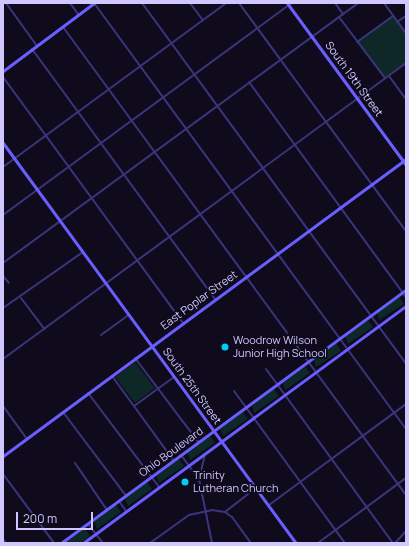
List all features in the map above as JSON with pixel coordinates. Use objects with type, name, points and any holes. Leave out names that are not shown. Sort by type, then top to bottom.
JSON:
[{"type":"street","points":[[6,3],[37,46]]},
{"type":"street","points":[[70,3],[79,15]]},
{"type":"street","points":[[3,71],[94,3],[406,430]]},
{"type":"street","points":[[142,3],[406,364]]},
{"type":"street","points":[[190,3],[203,20]]},
{"type":"street","points":[[3,167],[226,3]]},
{"type":"street","points":[[239,3],[406,231]]},
{"type":"street","points":[[335,3],[343,14]]},
{"type":"street","points":[[3,263],[358,3]]},
{"type":"street","points":[[384,3],[406,34]]},
{"type":"street","points":[[3,215],[289,4]]},
{"type":"street","name":"South 19th Street","points":[[289,4],[357,99],[405,160],[406,165]]},
{"type":"street","points":[[356,42],[393,16]]},
{"type":"street","points":[[397,22],[406,16]]},
{"type":"street","points":[[339,17],[356,42],[385,78]]},
{"type":"street","points":[[63,26],[406,495]]},
{"type":"street","points":[[32,49],[168,238],[215,299]]},
{"type":"street","points":[[3,359],[406,63]]},
{"type":"street","points":[[389,76],[406,99]]},
{"type":"street","points":[[3,77],[183,323]]},
{"type":"street","points":[[249,82],[406,297]]},
{"type":"street","name":"South 25th Street","points":[[3,143],[296,543]]},
{"type":"street","name":"East Poplar Street","points":[[3,456],[405,160]]},
{"type":"street","points":[[3,308],[21,298],[83,252]]},
{"type":"street","points":[[3,276],[9,284]]},
{"type":"street","name":"Ohio Boulevard","points":[[61,543],[152,478],[181,455],[406,290]]},
{"type":"street","points":[[21,298],[44,329]]},
{"type":"street","name":"Ohio Boulevard","points":[[83,543],[406,306]]},
{"type":"street","points":[[102,335],[129,314]]},
{"type":"street","points":[[135,358],[199,443]]},
{"type":"street","points":[[266,369],[394,543],[406,531]]},
{"type":"street","points":[[112,376],[174,461]]},
{"type":"street","points":[[134,406],[174,377]]},
{"type":"street","points":[[234,391],[345,543]]},
{"type":"street","points":[[88,393],[159,487]]},
{"type":"street","points":[[268,506],[406,404]]},
{"type":"street","points":[[3,406],[27,439]]},
{"type":"street","points":[[63,412],[126,496]]},
{"type":"street","points":[[206,453],[199,479],[204,511],[212,543]]},
{"type":"street","points":[[181,455],[199,479]]},
{"type":"street","points":[[75,463],[107,510]]},
{"type":"street","points":[[3,474],[54,543]]},
{"type":"street","points":[[318,543],[406,478]]},
{"type":"street","points":[[150,543],[182,519],[204,511],[225,512],[256,488]]},
{"type":"street","points":[[119,501],[126,511]]},
{"type":"street","points":[[225,512],[251,543]]},
{"type":"street","points":[[88,524],[102,543]]},
{"type":"street","points":[[3,539],[6,543]]},
{"type":"green space","points":[[393,16],[406,33],[406,63],[385,78],[357,42]]},
{"type":"green space","points":[[399,297],[404,304],[379,320],[377,313]]},
{"type":"green space","points":[[368,320],[373,327],[348,344],[345,336]]},
{"type":"green space","points":[[336,343],[341,351],[316,367],[314,360]]},
{"type":"green space","points":[[135,362],[155,388],[135,403],[115,377]]},
{"type":"green space","points":[[305,366],[310,373],[285,390],[283,383]]},
{"type":"green space","points":[[274,389],[279,396],[254,413],[252,406]]},
{"type":"green space","points":[[243,412],[248,419],[223,436],[220,429]]},
{"type":"green space","points":[[210,436],[215,443],[190,460],[187,452]]},
{"type":"green space","points":[[179,459],[184,466],[159,483],[156,476]]},
{"type":"green space","points":[[147,482],[152,489],[128,506],[125,499]]},
{"type":"green space","points":[[116,505],[121,512],[97,529],[94,522]]},
{"type":"green space","points":[[85,528],[90,536],[80,543],[65,543]]},
{"type":"place","name":"Woodrow Wilson Junior High School","points":[[225,347]]},
{"type":"place","name":"Trinity Lutheran Church","points":[[185,482]]}]
